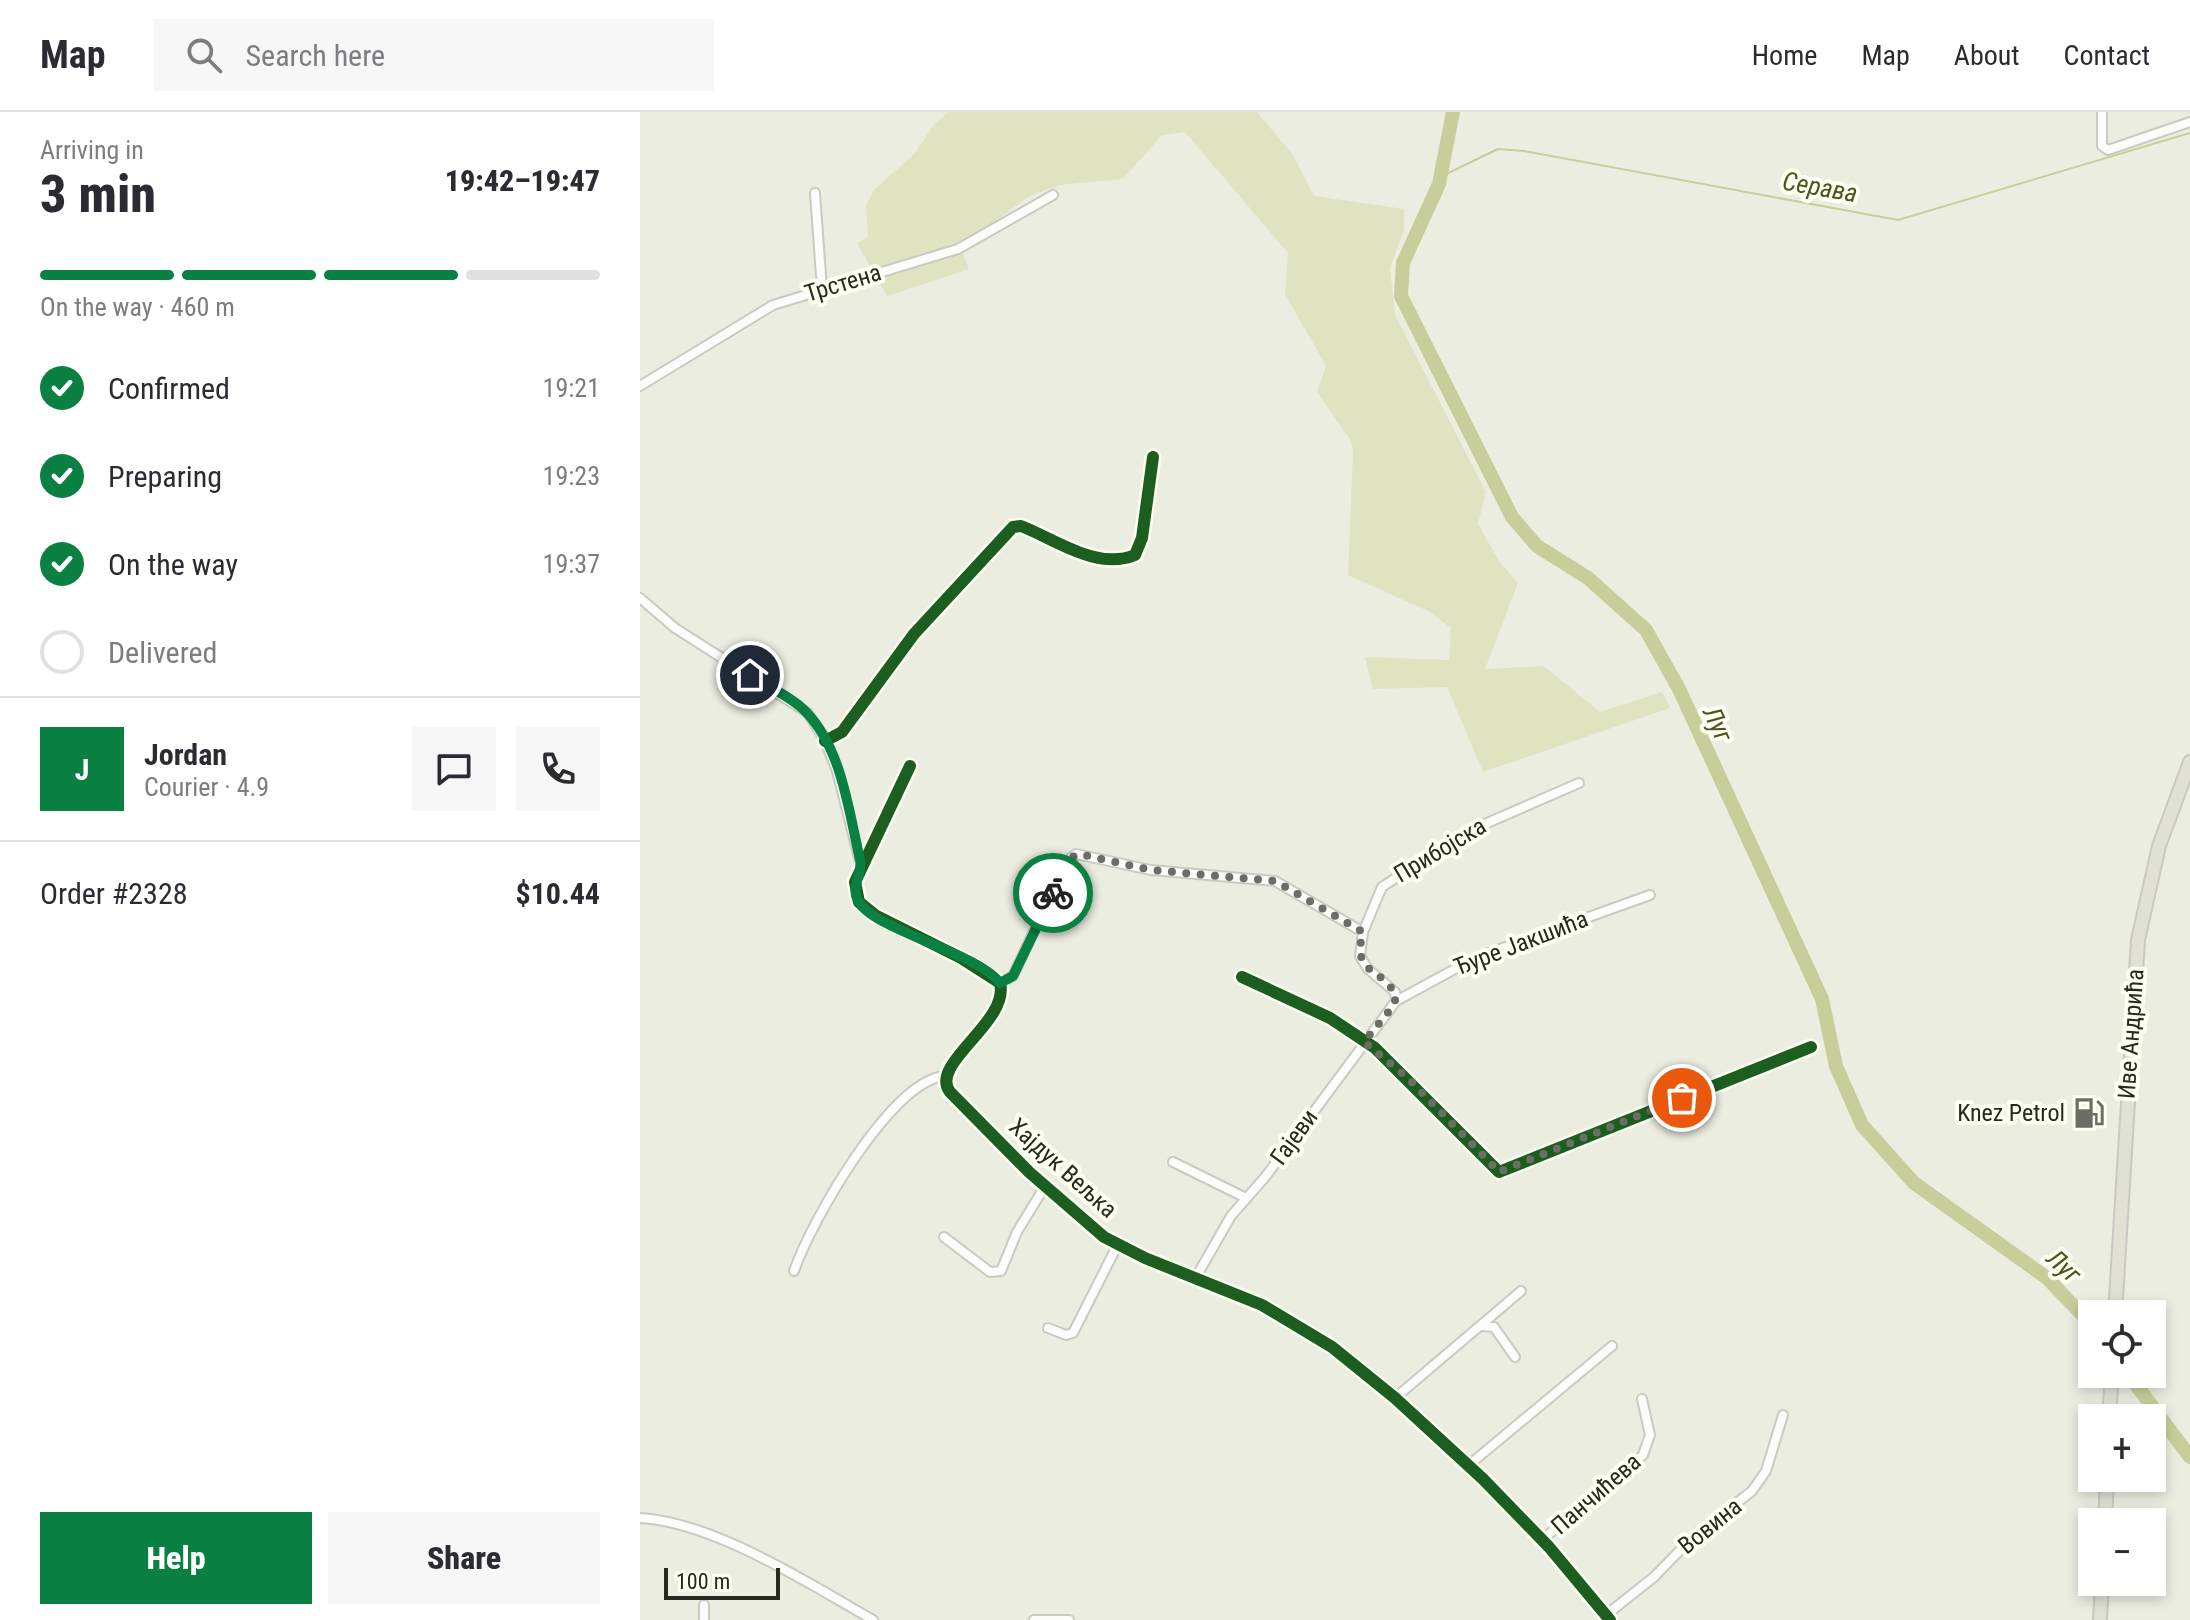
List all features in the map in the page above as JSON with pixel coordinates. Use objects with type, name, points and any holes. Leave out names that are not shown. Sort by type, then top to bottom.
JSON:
[{"type":"main road","name":"Иве Андрића","points":[[2116,1300],[2138,940],[2159,846],[2190,762]]},
{"type":"main road","points":[[2100,1620],[2101,1596]]},
{"type":"street","points":[[2102,112],[2102,146],[2108,150],[2190,122]]},
{"type":"street","points":[[815,193],[822,289]]},
{"type":"street","name":"Трстена","points":[[640,386],[763,310],[822,289],[958,249],[1053,195]]},
{"type":"street","points":[[825,741],[842,732],[914,634],[1013,527],[1028,529],[1081,553],[1126,559],[1135,555],[1142,538],[1153,457]]},
{"type":"street","points":[[640,598],[675,628],[801,707],[825,741],[846,800],[861,866]]},
{"type":"street","points":[[794,1271],[804,1242],[845,1171],[903,1101],[934,1077],[944,1076],[998,1004],[1000,983],[994,976],[865,908],[856,891],[861,866],[910,766]]},
{"type":"street","name":"Прибојска","points":[[1396,1001],[1392,988],[1362,963],[1359,949],[1379,890],[1413,862],[1490,819],[1579,783]]},
{"type":"street","points":[[1000,983],[1013,976],[1067,861],[1076,854],[1151,870],[1275,881],[1363,932]]},
{"type":"street","name":"Ђуре Јакшића","points":[[1396,1001],[1475,958],[1650,895]]},
{"type":"street","points":[[1242,977],[1330,1018],[1364,1042],[1408,1078],[1499,1172],[1811,1047]]},
{"type":"street","name":"Гајеви","points":[[1196,1277],[1231,1216],[1396,1001]]},
{"type":"street","name":"Хајдук Вељка","points":[[944,1076],[950,1092],[1076,1215],[1145,1258],[1262,1305],[1332,1347],[1395,1398],[1469,1465],[1542,1540],[1608,1618]]},
{"type":"street","points":[[1173,1162],[1246,1198]]},
{"type":"street","points":[[944,1237],[990,1272],[1001,1271],[1017,1232],[1045,1186]]},
{"type":"street","points":[[1048,1328],[1066,1335],[1073,1333],[1118,1244]]},
{"type":"street","points":[[1395,1398],[1521,1291]]},
{"type":"street","points":[[1482,1326],[1494,1327],[1515,1357]]},
{"type":"street","points":[[1469,1465],[1612,1346]]},
{"type":"street","name":"Панчићева","points":[[1542,1540],[1643,1455],[1650,1435],[1642,1399]]},
{"type":"street","name":"Вовина","points":[[1608,1618],[1706,1526],[1752,1491],[1773,1452],[1783,1415]]},
{"type":"street","points":[[640,1518],[687,1526],[716,1537],[873,1620]]},
{"type":"street","points":[[704,1605],[704,1620]]},
{"type":"street","points":[[1034,1620],[1069,1620]]},
{"type":"green space","points":[[949,112],[1257,112],[1293,155],[1314,196],[1404,209],[1404,230],[1390,268],[1395,315],[1486,492],[1478,524],[1499,561],[1518,583],[1485,669],[1544,666],[1600,712],[1662,692],[1670,708],[1483,772],[1447,687],[1373,689],[1365,657],[1449,660],[1451,628],[1428,611],[1348,575],[1351,441],[1317,392],[1326,366],[1285,294],[1288,253],[1185,132],[1162,135],[1123,179],[1059,185],[1028,197],[960,246],[969,269],[887,296],[857,243],[868,237],[866,206],[873,191],[915,153],[935,123]]},
{"type":"waterway","name":"Луг","points":[[1453,112],[1439,184],[1403,263],[1401,296],[1512,517],[1537,546],[1588,578],[1646,630],[1679,689],[1822,999],[1836,1066],[1862,1125],[1914,1183],[2047,1278],[2078,1310]]},
{"type":"waterway","name":"Серава","points":[[1440,177],[1498,149],[1524,151],[1898,220],[2190,133]]},
{"type":"waterway","name":"Луг","points":[[2138,1388],[2190,1457]]},
{"type":"cycle path","points":[[825,741],[842,732],[914,634],[1013,527],[1021,526],[1091,556],[1121,559],[1135,555],[1142,538],[1153,457]]},
{"type":"cycle path","points":[[910,766],[855,882],[859,902],[875,915],[961,958],[1000,983],[1000,998],[993,1013],[950,1069],[946,1081],[950,1092],[1029,1172],[1104,1237],[1145,1258],[1262,1305],[1332,1347],[1395,1398],[1483,1479],[1549,1547],[1610,1620]]},
{"type":"cycle path","points":[[1242,977],[1330,1018],[1375,1048],[1499,1172],[1811,1047]]},
{"type":"way so far","points":[[1053,893],[1068,859],[1079,854],[1151,870],[1275,881],[1363,932],[1359,949],[1362,963],[1387,983],[1396,996],[1394,1005],[1364,1042],[1408,1078],[1499,1172],[1682,1098]]},
{"type":"place","name":"Knez Petrol","points":[[2089,1113]]},
{"type":"route","points":[[750,675],[808,713],[825,741],[846,800],[861,866],[855,882],[856,891],[859,902],[865,908],[994,976],[1000,983],[1013,976],[1053,893]]}]
